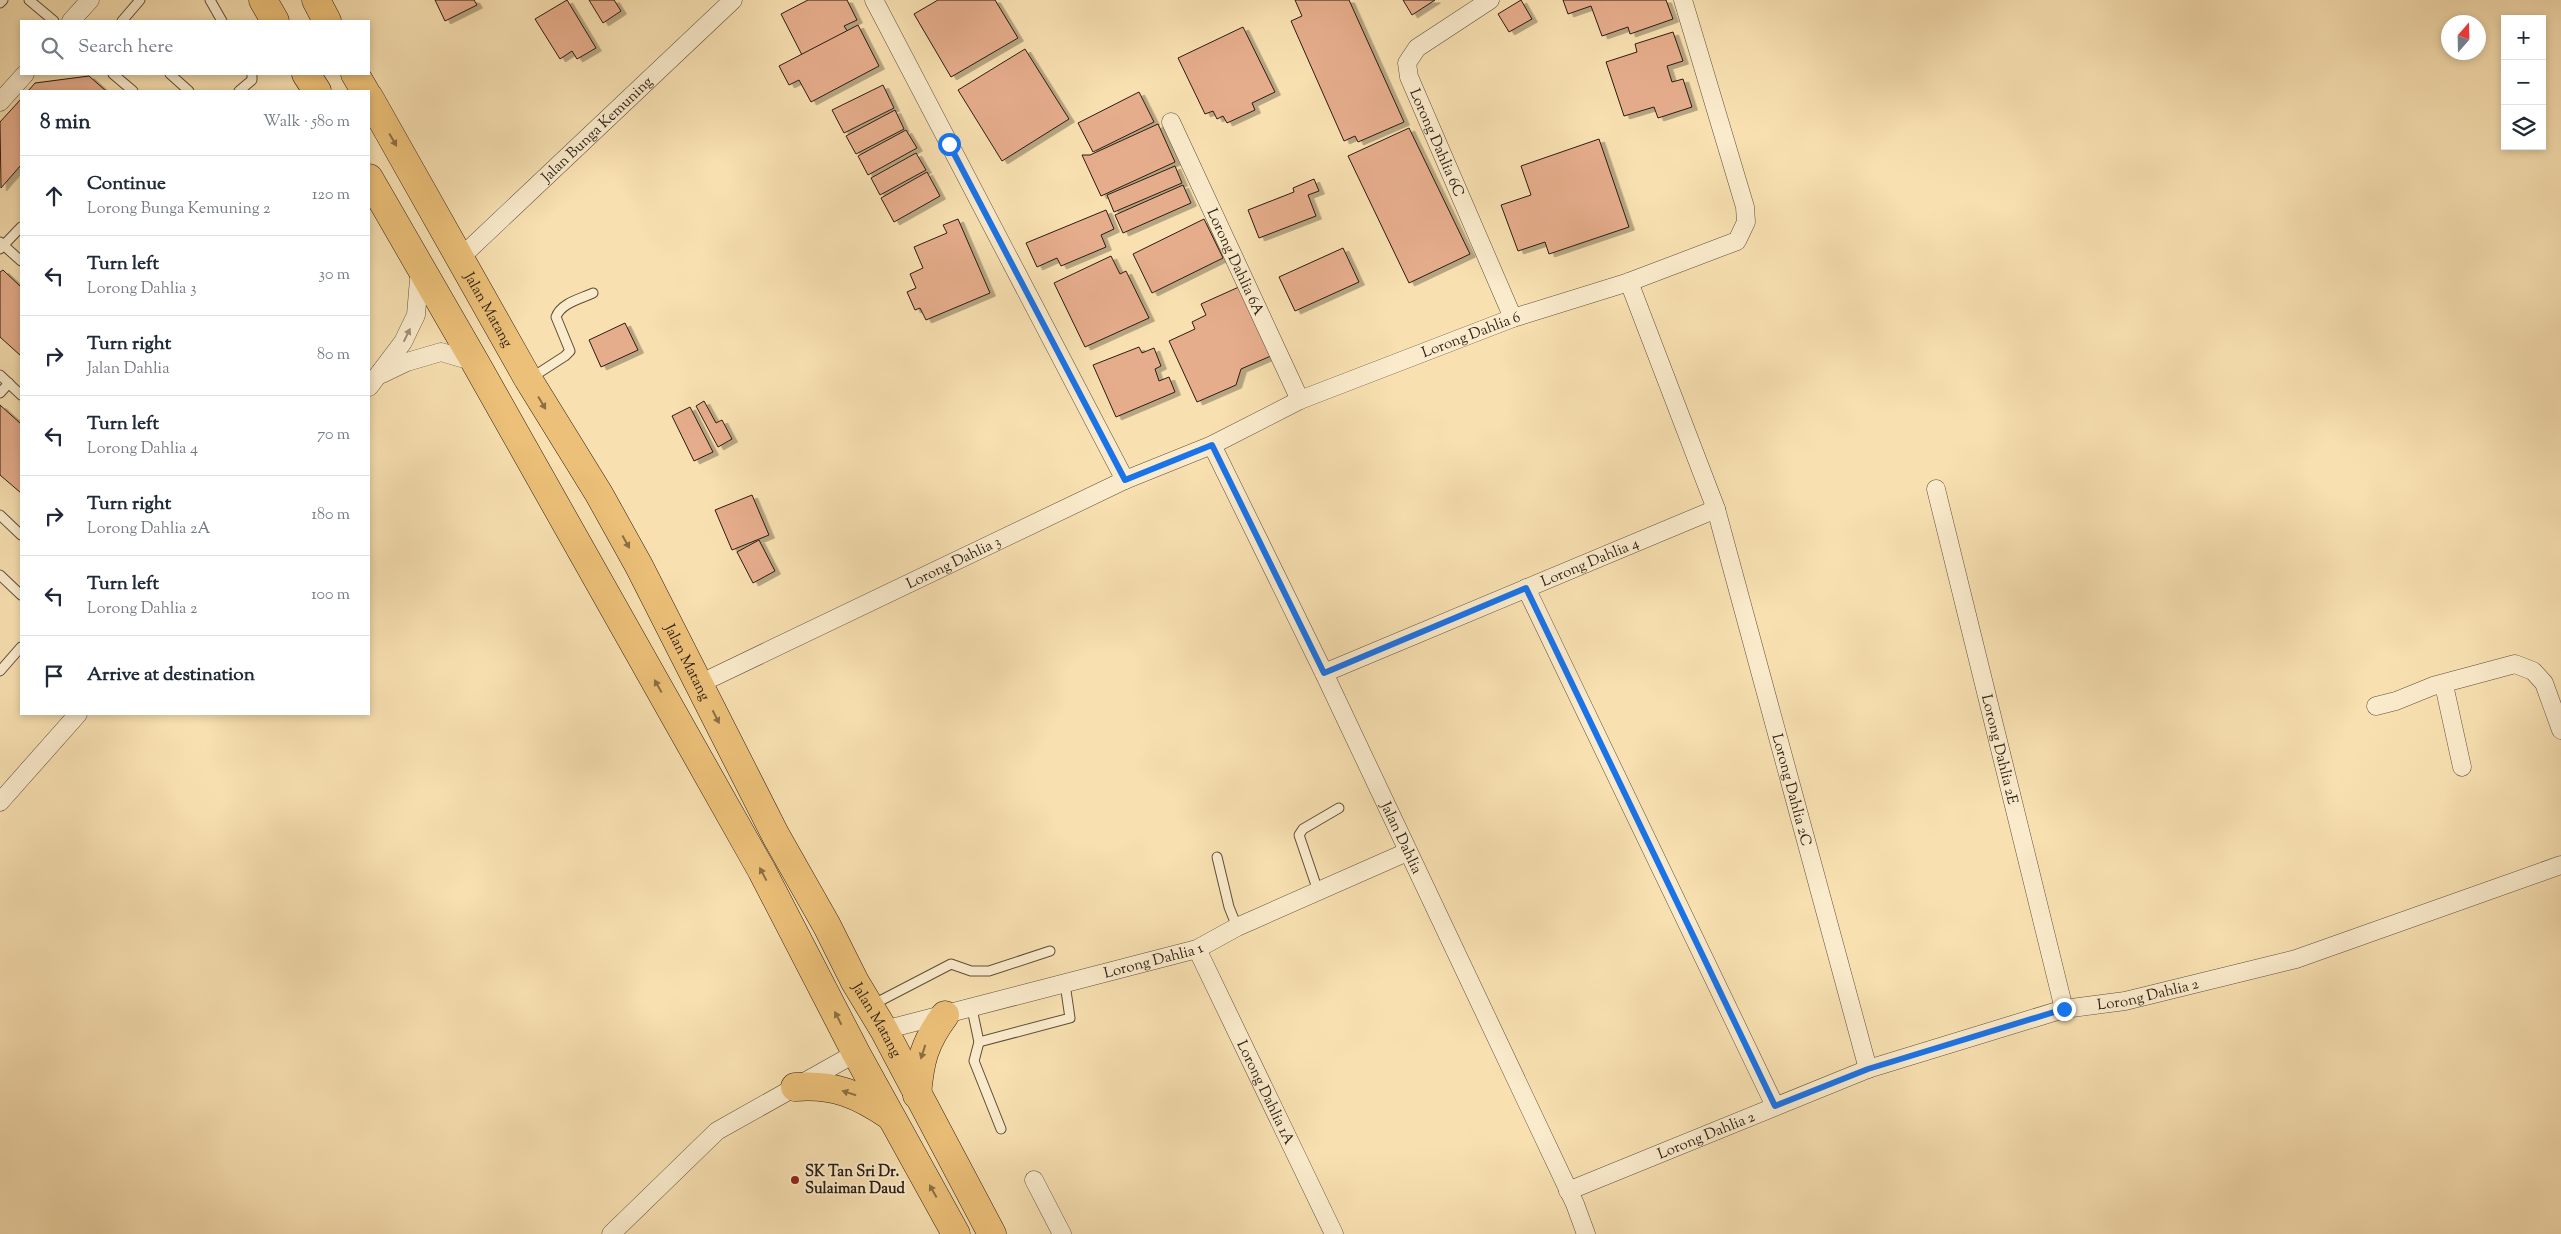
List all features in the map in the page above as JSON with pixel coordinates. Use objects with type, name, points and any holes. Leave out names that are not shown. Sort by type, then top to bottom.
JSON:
[{"type":"main road","points":[[263,0],[274,20]]},
{"type":"main road","points":[[316,0],[326,20]]},
{"type":"main road","points":[[307,75],[316,90]]},
{"type":"main road","points":[[356,75],[364,90]]},
{"type":"main road","name":"Jalan Matang","points":[[370,99],[528,379],[599,494],[776,836],[855,982],[884,1030],[992,1234]]},
{"type":"main road","points":[[370,180],[421,266],[762,871],[856,1053],[956,1234]]},
{"type":"main road","points":[[855,982],[874,1032],[866,1047],[856,1053]]},
{"type":"main road","points":[[917,1095],[920,1063],[926,1045],[945,1016]]},
{"type":"main road","points":[[795,1087],[818,1085],[840,1090],[862,1097],[891,1117]]},
{"type":"street","points":[[72,20],[90,0]]},
{"type":"street","name":"Jalan Bunga Kemuning","points":[[460,258],[734,0]]},
{"type":"street","points":[[874,0],[1125,480]]},
{"type":"street","name":"Lorong Dahlia 6C","points":[[1490,0],[1418,48],[1407,63],[1409,78],[1513,318]]},
{"type":"street","name":"Lorong Dahlia 6","points":[[1212,445],[1300,400],[1513,318],[1629,282],[1737,241],[1746,222],[1745,207],[1683,0]]},
{"type":"street","points":[[0,102],[24,75]]},
{"type":"street","name":"Lorong Dahlia 6A","points":[[1171,122],[1300,400]]},
{"type":"street","points":[[374,381],[403,342],[416,315],[421,266]]},
{"type":"street","name":"Lorong Dahlia 2C","points":[[1629,282],[1716,509],[1868,1069]]},
{"type":"street","points":[[374,381],[407,362],[441,352],[475,362]]},
{"type":"street","name":"Lorong Dahlia 3","points":[[699,684],[1125,480],[1212,445]]},
{"type":"street","name":"Jalan Dahlia","points":[[1212,445],[1324,673],[1568,1191],[1586,1234]]},
{"type":"street","name":"Lorong Dahlia 2E","points":[[1936,489],[2064,1009]]},
{"type":"street","name":"Lorong Dahlia 4","points":[[1324,673],[1716,509]]},
{"type":"street","points":[[1526,588],[1775,1106]]},
{"type":"street","points":[[2376,706],[2396,701],[2433,686],[2444,685],[2515,664],[2533,671],[2544,684],[2561,730]]},
{"type":"street","points":[[2444,685],[2462,767]]},
{"type":"street","points":[[0,802],[77,715]]},
{"type":"street","name":"Lorong Dahlia 1","points":[[884,1030],[945,1016],[1197,949],[1237,927],[1407,852]]},
{"type":"street","name":"Lorong Dahlia 2","points":[[1568,1191],[1868,1069],[2064,1009],[2126,1001],[2296,958],[2561,865]]},
{"type":"street","name":"Lorong Dahlia 1A","points":[[1197,949],[1334,1234]]},
{"type":"street","points":[[611,1234],[717,1131],[856,1053]]},
{"type":"street","points":[[1034,1180],[1062,1234]]},
{"type":"lane","points":[[0,4],[3,0]]},
{"type":"lane","points":[[29,0],[53,20]]},
{"type":"lane","points":[[123,20],[140,0]]},
{"type":"lane","points":[[210,0],[221,20]]},
{"type":"lane","points":[[114,75],[131,90]]},
{"type":"lane","points":[[171,75],[188,90]]},
{"type":"lane","points":[[240,90],[252,80],[252,75]]},
{"type":"lane","points":[[20,228],[1,245],[20,260]]},
{"type":"lane","points":[[528,379],[570,351],[556,318],[558,312],[564,306],[592,293]]},
{"type":"lane","points":[[0,375],[20,394]]},
{"type":"lane","points":[[0,393],[8,383]]},
{"type":"lane","points":[[0,515],[20,533]]},
{"type":"lane","points":[[0,575],[20,594]]},
{"type":"lane","points":[[0,671],[20,648]]},
{"type":"lane","points":[[1318,891],[1300,835],[1303,829],[1339,808]]},
{"type":"lane","points":[[1217,857],[1231,912],[1237,927]]},
{"type":"lane","points":[[870,1006],[951,964],[971,971],[990,971],[1050,951]]},
{"type":"lane","points":[[979,1042],[1070,1018],[1065,984]]},
{"type":"lane","points":[[972,1009],[979,1042],[974,1061],[1001,1129]]},
{"type":"building","points":[[435,0],[474,0],[477,5],[445,21]]},
{"type":"building","points":[[567,0],[596,48],[577,59],[572,51],[560,59],[535,19]]},
{"type":"building","points":[[589,0],[614,0],[621,11],[603,23]]},
{"type":"building","points":[[808,0],[847,0],[857,20],[844,26],[848,32],[802,55],[781,14]]},
{"type":"building","points":[[938,0],[995,0],[1018,38],[951,77],[914,14]]},
{"type":"building","points":[[1295,0],[1349,0],[1404,122],[1358,142],[1355,136],[1344,141],[1291,21],[1302,16]]},
{"type":"building","points":[[1403,0],[1435,0],[1412,15]]},
{"type":"building","points":[[1521,0],[1532,19],[1509,32],[1498,14]]},
{"type":"building","points":[[1563,0],[1666,0],[1673,19],[1630,34],[1628,27],[1602,36],[1591,6],[1568,14]]},
{"type":"building","points":[[858,25],[879,66],[811,102],[799,80],[789,85],[779,66]]},
{"type":"building","points":[[1243,27],[1275,92],[1252,103],[1255,110],[1227,123],[1223,116],[1217,119],[1213,111],[1205,114],[1178,58]]},
{"type":"building","points":[[1673,32],[1683,61],[1667,66],[1672,82],[1683,79],[1692,107],[1658,118],[1654,107],[1624,116],[1606,62],[1637,52],[1635,44]]},
{"type":"building","points":[[1025,49],[1069,119],[1002,161],[958,90]]},
{"type":"building","points":[[89,76],[105,90],[29,90],[35,83]]},
{"type":"building","points":[[883,85],[894,108],[844,133],[832,110]]},
{"type":"building","points":[[1139,92],[1154,122],[1093,152],[1078,123]]},
{"type":"building","points":[[20,100],[20,166],[1,188],[0,122]]},
{"type":"building","points":[[895,110],[904,129],[856,154],[846,136]]},
{"type":"building","points":[[1158,124],[1175,162],[1101,196],[1082,155],[1090,155]]},
{"type":"building","points":[[1409,128],[1470,254],[1409,283],[1348,156]]},
{"type":"building","points":[[906,130],[917,148],[868,175],[858,156]]},
{"type":"building","points":[[1599,139],[1629,227],[1549,254],[1545,242],[1518,251],[1501,205],[1531,195],[1521,166]]},
{"type":"building","points":[[916,153],[926,170],[880,195],[871,178]]},
{"type":"building","points":[[1175,166],[1182,183],[1114,212],[1107,195]]},
{"type":"building","points":[[927,172],[940,196],[894,222],[881,198]]},
{"type":"building","points":[[1314,179],[1319,191],[1308,195],[1316,216],[1259,238],[1248,210],[1294,192],[1293,188]]},
{"type":"building","points":[[1183,185],[1191,203],[1123,233],[1115,215]]},
{"type":"building","points":[[1106,210],[1114,229],[1101,235],[1106,247],[1061,266],[1057,258],[1037,267],[1026,243]]},
{"type":"building","points":[[958,219],[990,293],[926,320],[920,308],[915,310],[907,292],[916,288],[910,274],[923,268],[914,247],[947,233],[943,225]]},
{"type":"building","points":[[1204,219],[1223,258],[1152,293],[1133,254]]},
{"type":"building","points":[[1343,248],[1359,282],[1295,311],[1279,277]]},
{"type":"building","points":[[1111,256],[1120,274],[1126,271],[1149,318],[1085,347],[1054,283]]},
{"type":"building","points":[[3,270],[20,286],[20,355],[0,337],[0,272]]},
{"type":"building","points":[[1241,286],[1273,355],[1241,369],[1236,385],[1197,402],[1169,341],[1195,329],[1192,322],[1206,315],[1201,304]]},
{"type":"building","points":[[625,323],[638,350],[601,367],[589,340]]},
{"type":"building","points":[[1139,347],[1142,353],[1154,348],[1161,366],[1155,369],[1159,381],[1169,377],[1175,392],[1116,417],[1093,365]]},
{"type":"building","points":[[704,401],[716,423],[722,420],[732,439],[718,447],[696,406]]},
{"type":"building","points":[[0,405],[20,423],[20,492],[0,475]]},
{"type":"building","points":[[690,407],[713,452],[694,461],[672,416]]},
{"type":"building","points":[[752,495],[769,535],[732,550],[715,510]]},
{"type":"building","points":[[759,540],[775,571],[753,583],[737,552]]},
{"type":"place","name":"SK Tan Sri Dr. Sulaiman Daud","points":[[795,1180]]},
{"type":"route","points":[[949,144],[1125,480],[1212,445],[1324,673],[1526,588],[1775,1106],[1868,1069],[1963,1038],[2064,1009]]}]
